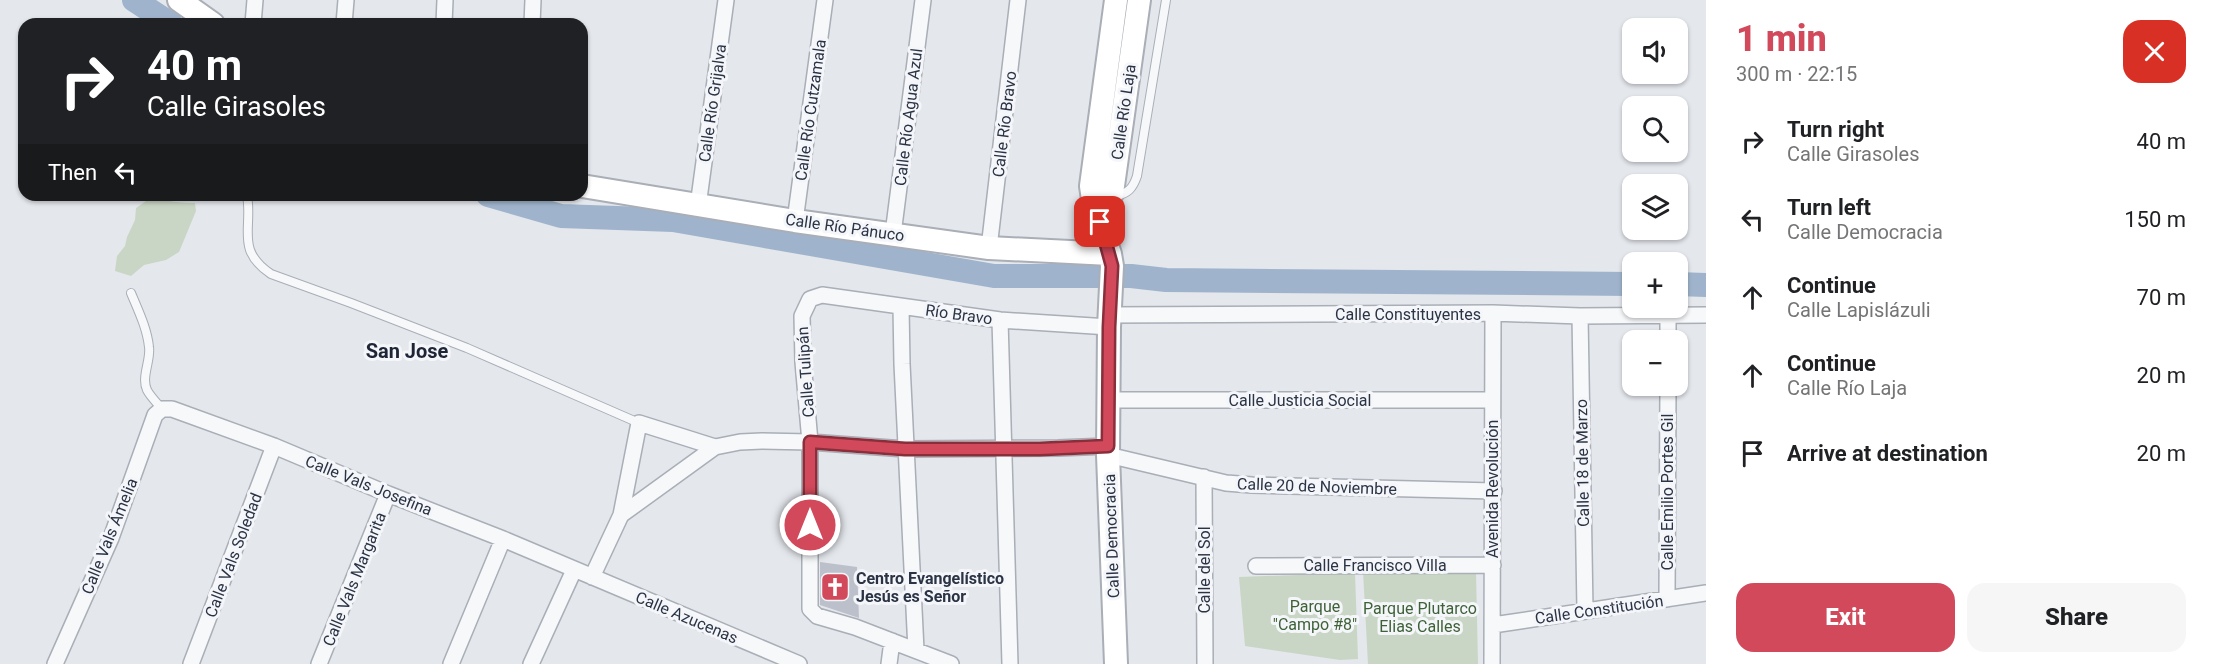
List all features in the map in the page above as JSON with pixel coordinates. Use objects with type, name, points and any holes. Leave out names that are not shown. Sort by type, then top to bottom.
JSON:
[{"type":"street","points":[[179,0],[204,18]]},
{"type":"street","points":[[254,18],[255,0]]},
{"type":"street","points":[[344,18],[346,0]]},
{"type":"street","points":[[444,18],[445,0]]},
{"type":"street","points":[[532,18],[533,0]]},
{"type":"street","name":"Calle Río Grijalva","points":[[698,206],[726,0]]},
{"type":"street","name":"Calle Río Cutzamala","points":[[795,221],[825,0]]},
{"type":"street","name":"Calle Río Agua Azul","points":[[892,234],[923,0]]},
{"type":"street","name":"Calle Río Bravo","points":[[989,248],[1018,0]]},
{"type":"street","name":"Calle Río Laja","points":[[1110,314],[1111,260],[1094,206],[1091,186],[1113,0]]},
{"type":"street","name":"Calle Río Laja","points":[[1100,222],[1110,197],[1139,0]]},
{"type":"street","name":"Calle Río Pánuco","points":[[588,187],[795,221],[989,248],[1111,260]]},
{"type":"street","name":"Río Bravo","points":[[810,299],[822,296],[1000,320],[1110,314]]},
{"type":"street","name":"Calle Tulipán","points":[[810,299],[802,316],[803,362],[810,442],[810,609],[817,616],[892,641]]},
{"type":"street","points":[[901,306],[905,449],[916,650]]},
{"type":"street","name":"Calle Constituyentes","points":[[1110,314],[1493,313],[1622,316]]},
{"type":"street","name":"Avenida Revolución","points":[[1492,664],[1493,313]]},
{"type":"street","name":"Calle Democracia","points":[[1110,314],[1108,450],[1116,664]]},
{"type":"street","name":"Calle Constituyentes","points":[[1688,315],[1706,315]]},
{"type":"street","name":"Calle 18 de Marzo","points":[[1580,316],[1585,610]]},
{"type":"street","points":[[1000,320],[1011,664]]},
{"type":"street","name":"Calle Emilio Portes Gil","points":[[1666,599],[1668,396]]},
{"type":"street","name":"Calle Justicia Social","points":[[1109,400],[1492,400]]},
{"type":"street","name":"Calle Vals Josefina","points":[[162,409],[172,409],[274,446],[574,570]]},
{"type":"street","name":"Calle Vals Ámelia","points":[[55,664],[111,538],[155,416],[162,409]]},
{"type":"street","points":[[592,577],[621,515],[639,423],[715,447]]},
{"type":"street","name":"Calle 20 de Noviembre","points":[[715,447],[740,442],[810,442],[905,449],[1108,450],[1226,483],[1494,491]]},
{"type":"street","name":"Calle Vals Soledad","points":[[191,664],[274,446]]},
{"type":"street","points":[[621,515],[715,447]]},
{"type":"street","name":"Calle del Sol","points":[[1204,477],[1205,664]]},
{"type":"street","name":"Calle Vals Margarita","points":[[319,664],[388,494]]},
{"type":"street","points":[[451,664],[503,539]]},
{"type":"street","name":"Calle Francisco Villa","points":[[1256,566],[1493,565]]},
{"type":"street","points":[[531,664],[574,570]]},
{"type":"street","name":"Calle Azucenas","points":[[574,570],[799,664]]},
{"type":"street","name":"Calle Constitución","points":[[1493,625],[1706,593]]},
{"type":"street","points":[[889,664],[892,641],[951,664]]},
{"type":"lane","points":[[1110,197],[1129,191],[1137,176],[1166,0]]},
{"type":"lane","points":[[247,201],[248,245],[262,268],[271,274],[467,348],[639,423]]},
{"type":"lane","points":[[131,293],[149,345],[147,390],[162,409]]},
{"type":"green space","points":[[146,201],[168,201],[195,203],[196,211],[179,252],[166,260],[144,265],[131,276],[115,271],[117,256],[125,246],[135,220],[136,208]]},
{"type":"green space","name":"Parque Plutarco Elias Calles","points":[[1363,571],[1476,571],[1478,664],[1368,664]]},
{"type":"green space","name":"Parque \"Campo #8\"","points":[[1355,573],[1358,659],[1340,660],[1245,646],[1239,577]]},
{"type":"building","name":"Centro Evangelístico Jesús es Señor","points":[[820,562],[857,567],[859,618],[820,605]]},
{"type":"waterway","points":[[134,0],[162,18]]},
{"type":"waterway","points":[[509,201],[561,216],[673,220],[994,276],[1131,276],[1166,280],[1622,284]]},
{"type":"waterway","points":[[1688,284],[1706,285]]},
{"type":"place","name":"Centro Evangelístico Jesús es Señor","points":[[835,587]]},
{"type":"district","name":"San Jose","points":[[407,351]]},
{"type":"route","points":[[810,525],[810,442],[905,449],[1040,449],[1108,446],[1108,362],[1112,266],[1100,222]]}]
